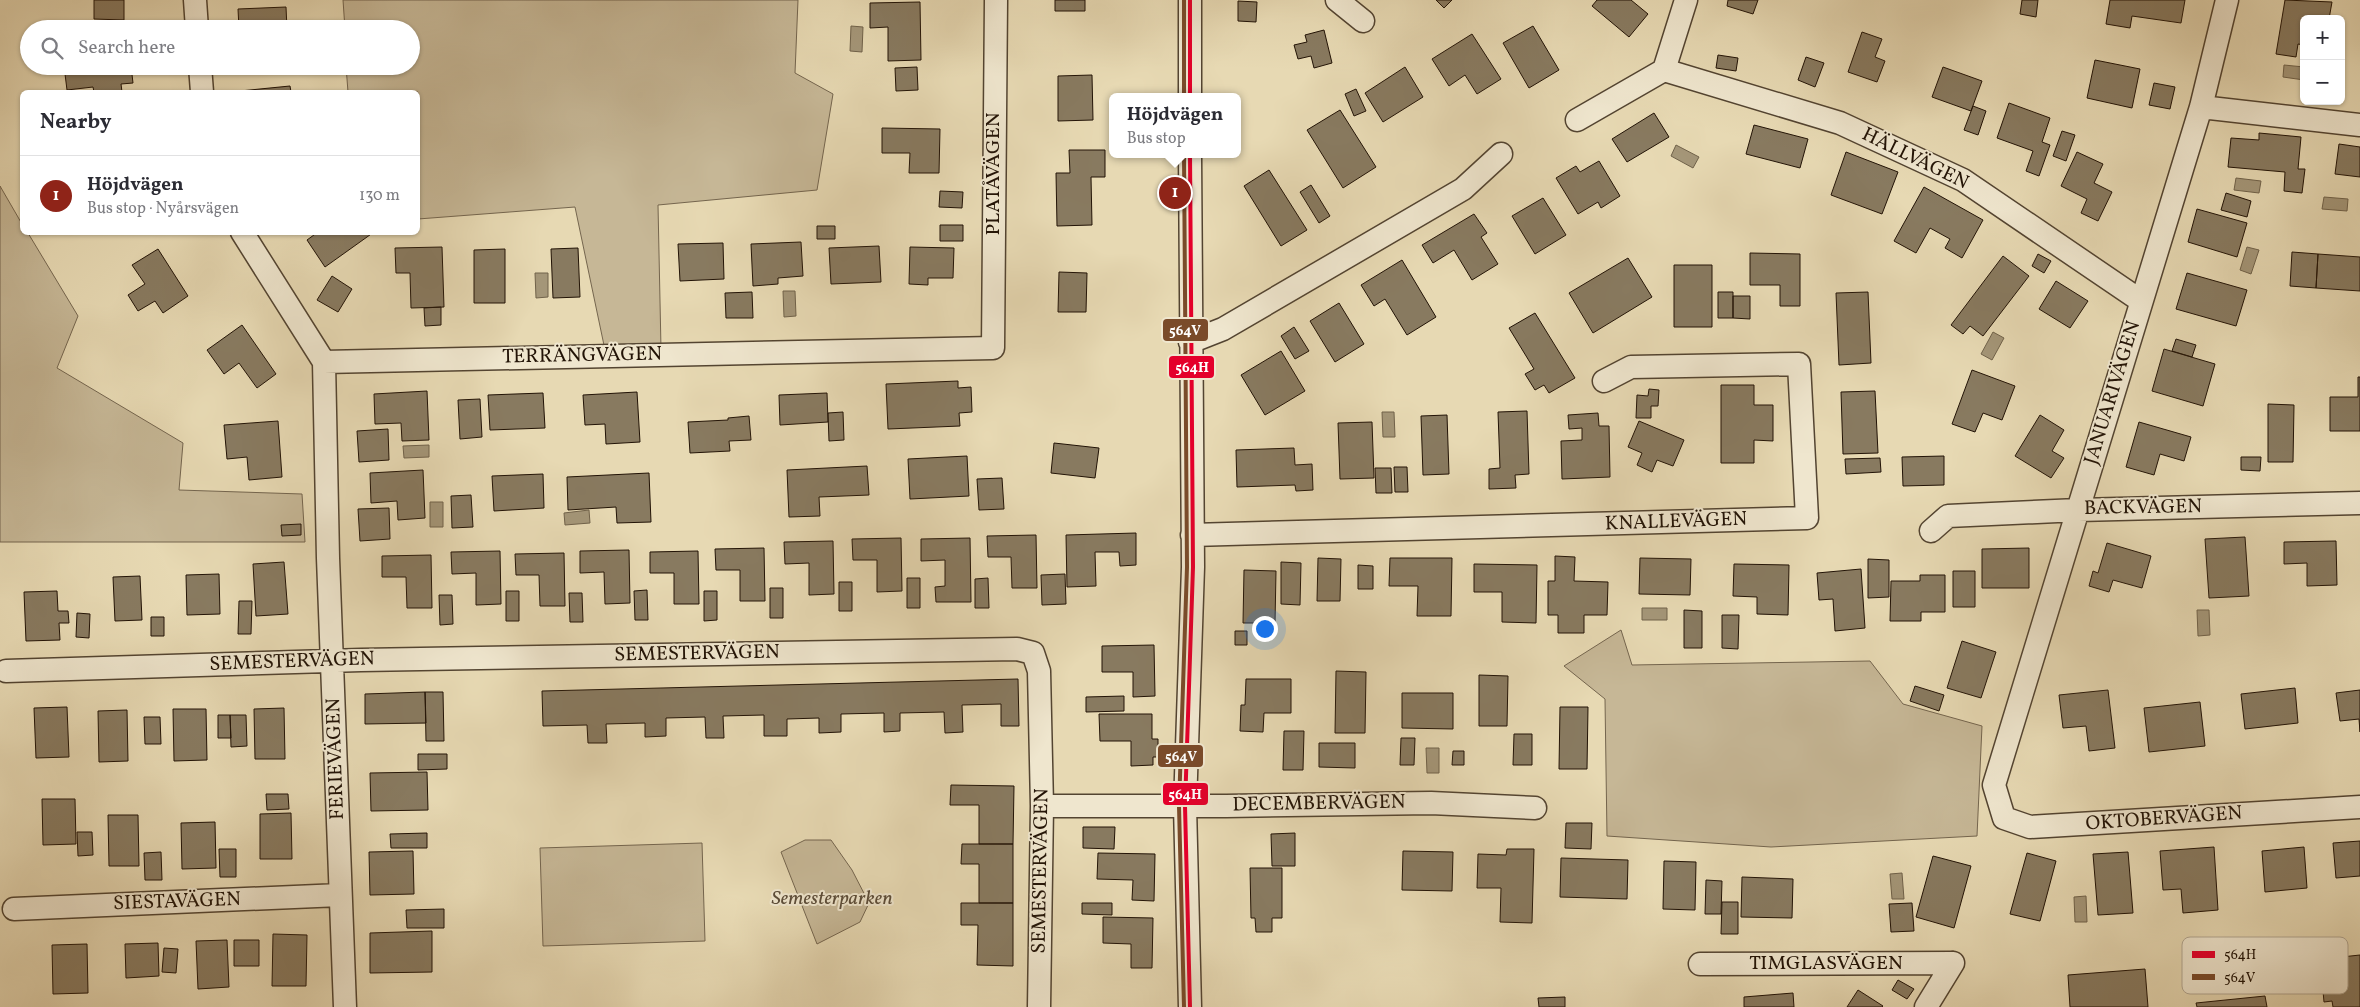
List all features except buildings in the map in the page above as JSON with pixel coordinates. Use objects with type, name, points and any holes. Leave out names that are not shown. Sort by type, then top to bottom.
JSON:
[{"type":"street","points":[[195,0],[196,20]]},
{"type":"street","name":"PLATÅVÄGEN","points":[[992,348],[996,0]]},
{"type":"street","points":[[1190,0],[1190,93]]},
{"type":"street","points":[[1337,0],[1363,20]]},
{"type":"street","points":[[1577,120],[1664,70],[1686,0]]},
{"type":"street","name":"JANUARIVÄGEN","points":[[1994,785],[2200,107],[2227,0]]},
{"type":"street","name":"HÄLLVÄGEN","points":[[1664,70],[1840,123],[1963,180],[2141,301]]},
{"type":"street","points":[[201,75],[202,90]]},
{"type":"street","points":[[2200,107],[2360,125]]},
{"type":"street","points":[[1190,342],[1224,329],[1462,189],[1500,154]]},
{"type":"street","points":[[1190,158],[1192,535],[1185,806],[1190,1007]]},
{"type":"street","points":[[244,235],[324,362]]},
{"type":"street","name":"TERRÄNGVÄGEN","points":[[324,362],[992,348]]},
{"type":"street","name":"FERIEVÄGEN","points":[[324,362],[345,1007]]},
{"type":"street","name":"KNALLEVÄGEN","points":[[1192,535],[1807,518],[1799,364],[1631,367],[1604,381]]},
{"type":"street","name":"BACKVÄGEN","points":[[1931,531],[1948,516],[2078,510],[2360,503]]},
{"type":"street","name":"SEMESTERVÄGEN","points":[[6,671],[333,661],[1017,649],[1033,653],[1039,671],[1042,806],[1039,1007]]},
{"type":"street","name":"OKTOBERVÄGEN","points":[[1994,785],[2004,818],[2030,828],[2360,807]]},
{"type":"street","name":"DECEMBERVÄGEN","points":[[1042,806],[1432,803],[1535,808]]},
{"type":"street","name":"SIESTAVÄGEN","points":[[14,909],[340,895]]},
{"type":"street","name":"TIMGLASVÄGEN","points":[[1700,964],[1952,964],[1926,1007]]},
{"type":"green space","points":[[343,0],[798,0],[795,73],[833,94],[817,190],[658,205],[661,349],[605,350],[575,207],[420,219],[420,90],[348,90],[347,75],[420,75],[420,20],[344,20]]},
{"type":"green space","points":[[0,186],[20,221],[20,235],[29,235],[78,316],[57,368],[183,443],[179,490],[302,494],[305,542],[0,542]]},
{"type":"green space","points":[[1621,630],[1632,665],[1870,661],[1903,704],[1982,726],[1977,836],[1771,847],[1607,836],[1605,699],[1564,666]]},
{"type":"green space","name":"Semesterparken","points":[[805,840],[831,840],[852,870],[869,903],[860,922],[817,944],[781,852]]},
{"type":"green space","points":[[702,843],[705,941],[543,946],[540,848]]},
{"type":"shaded area","points":[[851,26],[863,27],[862,52],[850,51]]},
{"type":"shaded area","points":[[2284,65],[2300,67],[2300,79],[2283,77]]},
{"type":"shaded area","points":[[1676,145],[1699,157],[1693,168],[1671,156]]},
{"type":"shaded area","points":[[2236,178],[2261,181],[2259,193],[2234,190]]},
{"type":"shaded area","points":[[2324,197],[2348,199],[2347,211],[2322,209]]},
{"type":"shaded area","points":[[2247,247],[2259,250],[2251,274],[2240,270]]},
{"type":"shaded area","points":[[535,273],[548,273],[548,297],[536,298]]},
{"type":"shaded area","points":[[783,291],[795,291],[796,316],[784,317]]},
{"type":"shaded area","points":[[1993,332],[2004,338],[1992,360],[1981,354]]},
{"type":"shaded area","points":[[1382,412],[1394,412],[1395,437],[1383,437]]},
{"type":"shaded area","points":[[429,445],[429,457],[404,458],[403,446]]},
{"type":"shaded area","points":[[430,502],[443,502],[443,527],[430,527]]},
{"type":"shaded area","points":[[589,510],[590,523],[565,525],[564,513]]},
{"type":"shaded area","points":[[1642,608],[1667,608],[1667,620],[1642,620]]},
{"type":"shaded area","points":[[2197,610],[2209,610],[2210,635],[2198,636]]},
{"type":"shaded area","points":[[1426,748],[1439,748],[1439,773],[1427,773]]},
{"type":"shaded area","points":[[1902,873],[1904,899],[1892,899],[1890,874]]},
{"type":"shaded area","points":[[2086,896],[2087,922],[2075,922],[2074,897]]},
{"type":"transit line","name":"564V","points":[[1184,0],[1184,93]]},
{"type":"transit line","name":"564H","points":[[1190,0],[1190,93]]},
{"type":"transit line","name":"564V","points":[[1184,158],[1187,567],[1179,806],[1184,1007]]},
{"type":"transit line","name":"564H","points":[[1190,158],[1193,567],[1185,806],[1190,1007]]},
{"type":"place","name":"Höjdvägen","points":[[1175,193]]}]
